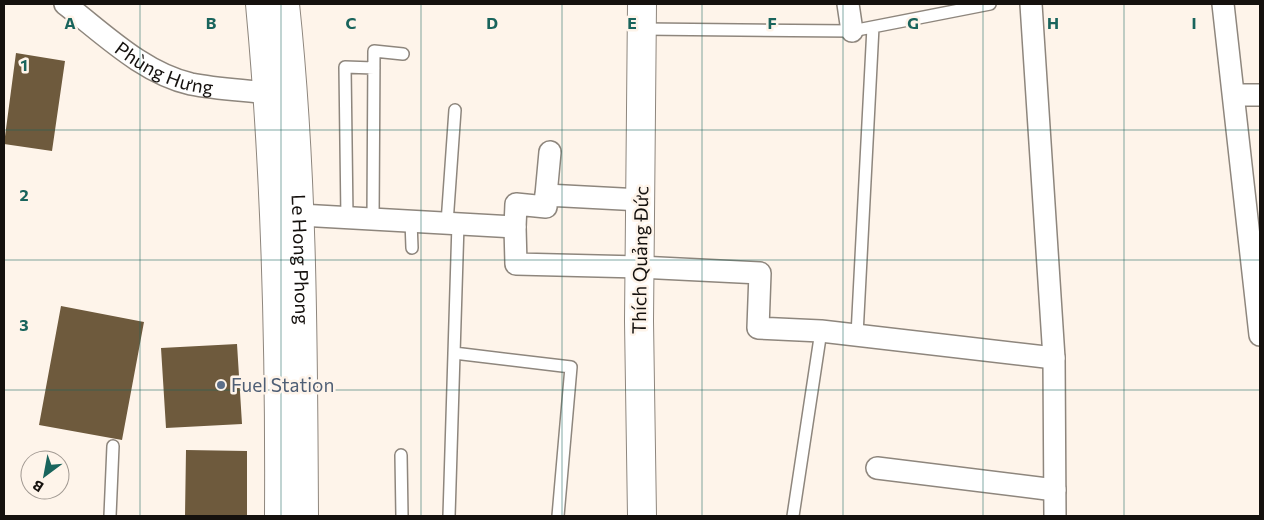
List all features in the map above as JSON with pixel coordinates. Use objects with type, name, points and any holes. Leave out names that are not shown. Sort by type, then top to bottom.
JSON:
[{"type":"main road","name":"Le Hong Phong","points":[[260,4],[268,93],[275,261],[290,363],[304,516]]},
{"type":"main road","name":"Le Hong Phong","points":[[279,516],[290,363],[302,260],[294,96],[285,4]]},
{"type":"main road","name":"Thích Quảng Đức","points":[[642,16],[639,267],[642,516]]},
{"type":"main road","points":[[275,261],[302,260]]},
{"type":"street","name":"Phùng Hưng","points":[[65,4],[88,13],[126,52],[169,77],[192,84],[268,93]]},
{"type":"street","points":[[848,4],[852,31]]},
{"type":"street","points":[[1032,4],[1054,358],[1054,516]]},
{"type":"street","points":[[1223,4],[1234,95],[1254,219],[1260,335]]},
{"type":"street","points":[[1234,95],[1260,95]]},
{"type":"street","points":[[550,152],[546,207],[516,204],[516,264],[639,267],[760,273],[758,328],[821,331],[1054,358]]},
{"type":"street","points":[[546,196],[640,200]]},
{"type":"street","points":[[300,215],[515,227]]},
{"type":"street","points":[[877,468],[1055,490]]},
{"type":"lane","points":[[642,16],[852,31],[990,4]]},
{"type":"lane","points":[[857,335],[873,27]]},
{"type":"lane","points":[[373,219],[374,51],[403,54]]},
{"type":"lane","points":[[347,218],[345,67],[374,68]]},
{"type":"lane","points":[[449,516],[454,353],[452,223],[455,110]]},
{"type":"lane","points":[[411,221],[412,248]]},
{"type":"lane","points":[[793,516],[821,331]]},
{"type":"lane","points":[[454,353],[571,367],[558,516]]},
{"type":"lane","points":[[110,516],[113,446]]},
{"type":"lane","points":[[401,455],[402,516]]},
{"type":"building","points":[[16,53],[65,61],[52,151],[4,144]]},
{"type":"building","points":[[61,306],[144,322],[122,440],[39,425]]},
{"type":"building","points":[[237,344],[242,424],[166,428],[161,348]]},
{"type":"building","points":[[186,450],[247,451],[247,516],[185,516]]},
{"type":"place","name":"Fuel Station","points":[[221,385]]}]
